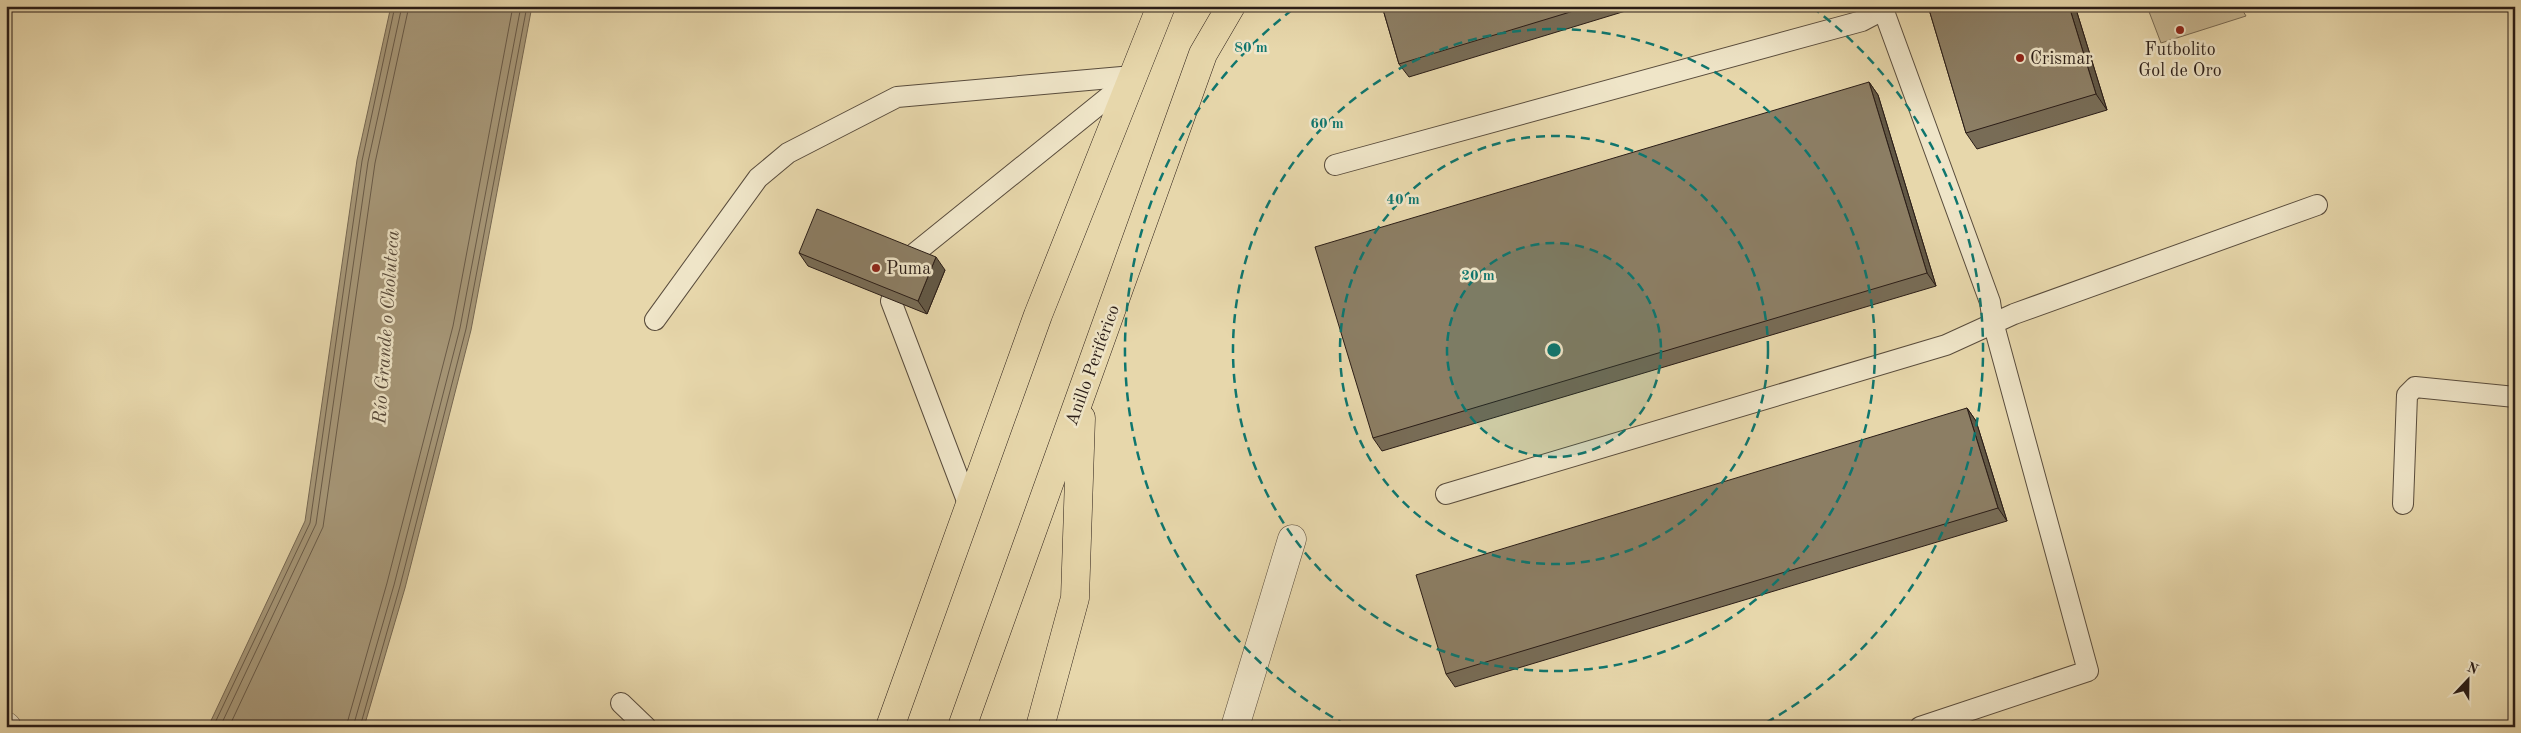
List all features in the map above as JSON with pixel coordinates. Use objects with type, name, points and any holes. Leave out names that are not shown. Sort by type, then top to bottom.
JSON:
[{"type":"highway","points":[[890,727],[1038,315],[1161,6]]},
{"type":"highway","points":[[1202,54],[1221,6]]},
{"type":"highway","name":"Anillo Periférico","points":[[962,727],[1202,54],[1230,6]]},
{"type":"highway","points":[[1040,727],[1075,598],[1082,393]]},
{"type":"street","points":[[1235,727],[1292,539]]},
{"type":"lane","points":[[1335,165],[1862,21],[1882,8],[1990,302],[2088,670],[1920,727]]},
{"type":"lane","points":[[910,257],[1134,76]]},
{"type":"lane","points":[[655,320],[758,178],[788,154],[897,97],[1134,76]]},
{"type":"lane","points":[[1446,494],[1946,345],[1994,322],[2317,205]]},
{"type":"lane","points":[[891,301],[969,506]]},
{"type":"lane","points":[[2403,504],[2407,395],[2415,387],[2515,397]]},
{"type":"lane","points":[[621,703],[642,726]]},
{"type":"shaded area","name":"Futbolito Gol de Oro","points":[[2157,6],[2240,6],[2246,16],[2161,43],[2148,9]]},
{"type":"water","name":"Río Grande o Choluteca","points":[[391,6],[532,6],[471,330],[405,588],[364,727],[208,727],[305,521],[357,160]]},
{"type":"building","points":[[1382,6],[1590,6],[1399,64]]},
{"type":"building","name":"Crismar","points":[[1928,6],[2069,6],[2096,94],[1966,133]]},
{"type":"building","points":[[1869,82],[1927,273],[1373,438],[1315,247]]},
{"type":"building","name":"Puma","points":[[817,209],[936,257],[918,301],[799,253]]},
{"type":"building","points":[[1967,408],[1998,508],[1446,674],[1416,575]]},
{"type":"place","name":"Futbolito Gol de Oro","points":[[2180,30]]},
{"type":"place","name":"Crismar","points":[[2020,58]]},
{"type":"place","name":"Puma","points":[[876,268]]}]
